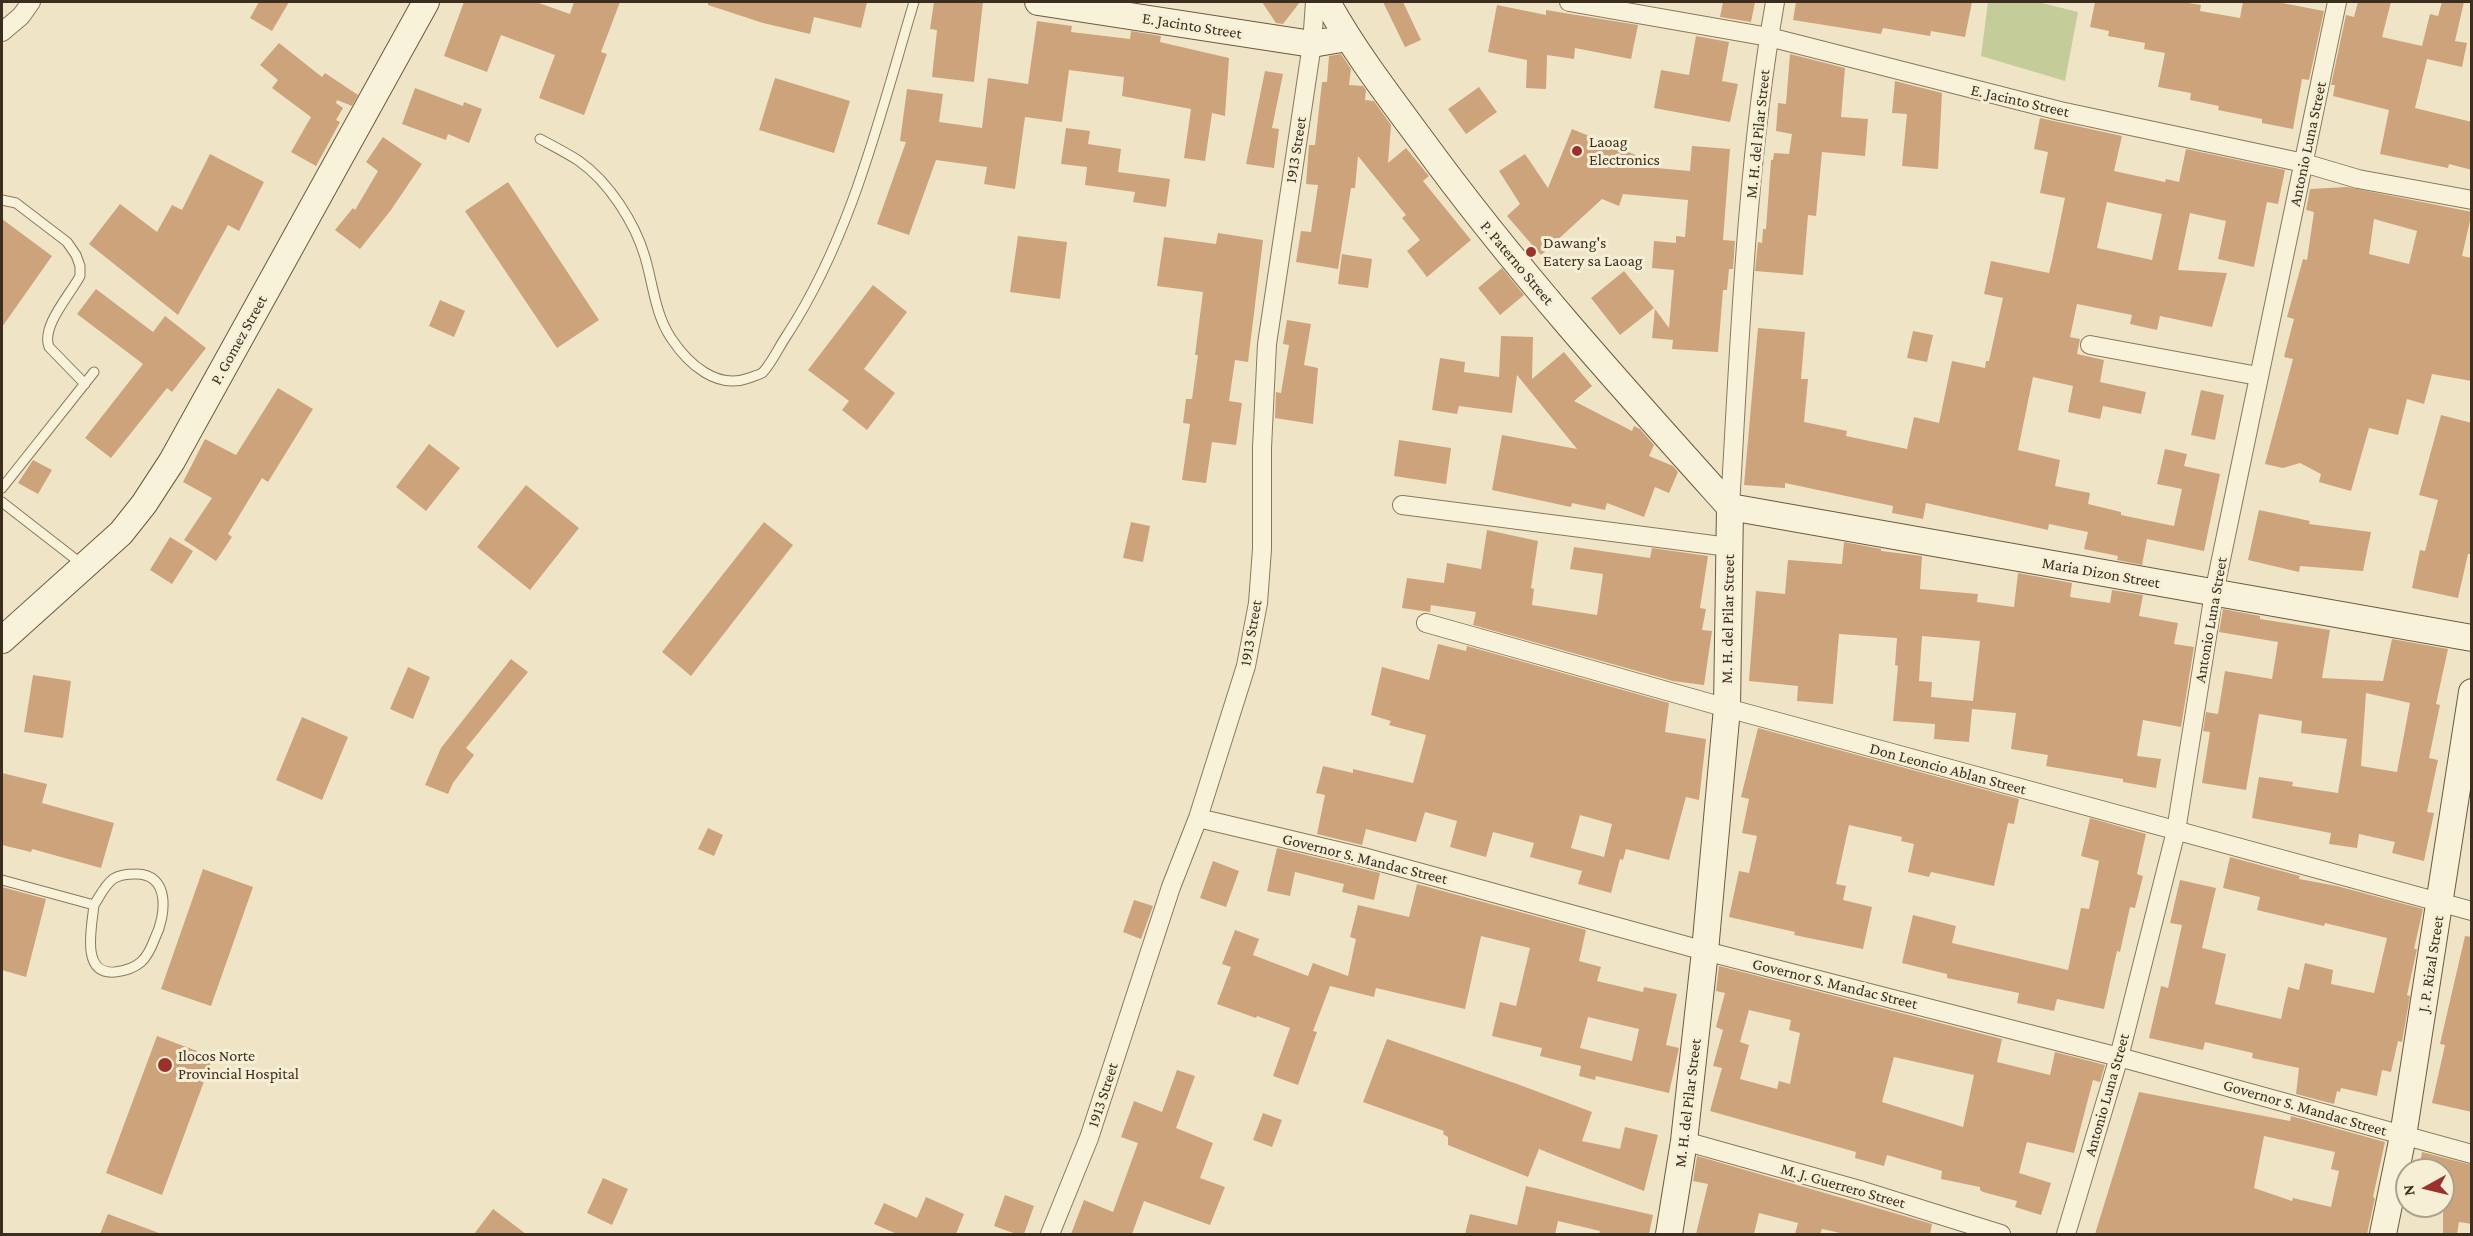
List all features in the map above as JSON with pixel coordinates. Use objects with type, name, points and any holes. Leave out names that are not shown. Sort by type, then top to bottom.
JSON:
[{"type":"main road","name":"P. Gomez Street","points":[[2,640],[121,533],[144,504],[172,460],[426,2]]},
{"type":"main road","name":"E. Jacinto Street","points":[[1038,2],[1312,44],[1347,38]]},
{"type":"main road","name":"P. Paterno Street","points":[[1327,2],[1347,38],[1467,203],[1505,251],[1730,507]]},
{"type":"main road","name":"M. H. del Pilar Street","points":[[1669,1234],[1684,1141],[1705,951],[1727,708],[1730,507]]},
{"type":"main road","name":"Maria Dizon Street","points":[[1730,507],[2472,638]]},
{"type":"main road","name":"J. P. Rizal Street","points":[[2383,1234],[2403,1136],[2472,692]]},
{"type":"street","points":[[2,32],[21,16],[31,2]]},
{"type":"street","name":"1913 Street","points":[[1050,1234],[1089,1138],[1171,887],[1198,818],[1246,666],[1258,603],[1262,549],[1262,448],[1267,344],[1312,44],[1316,2]]},
{"type":"street","name":"E. Jacinto Street","points":[[1569,2],[1769,37],[2050,108],[2304,163],[2358,179],[2472,200]]},
{"type":"street","name":"M. H. del Pilar Street","points":[[1730,507],[1746,266],[1769,37],[1775,2]]},
{"type":"street","name":"Antonio Luna Street","points":[[2067,1234],[2119,1057],[2176,831],[2214,593],[2337,2]]},
{"type":"street","points":[[2090,345],[2258,376]]},
{"type":"street","points":[[1402,505],[1730,547]]},
{"type":"street","name":"Don Leoncio Ablan Street","points":[[1426,623],[1727,708],[2472,911]]},
{"type":"street","name":"Governor S. Mandac Street","points":[[1198,818],[1363,856],[1705,951],[2119,1057],[2472,1154]]},
{"type":"street","name":"M. J. Guerrero Street","points":[[1684,1141],[1863,1191],[2001,1234]]},
{"type":"lane","points":[[540,139],[580,162],[612,194],[634,227],[645,256],[660,317],[671,338],[686,357],[705,374],[722,381],[741,381],[762,373],[799,316],[837,241],[875,129],[914,2]]},
{"type":"lane","points":[[2,200],[16,203],[67,242],[76,255],[80,276],[50,325],[47,340],[49,347],[85,384]]},
{"type":"lane","points":[[2,488],[94,372]]},
{"type":"lane","points":[[2,502],[85,566]]},
{"type":"lane","points":[[138,873],[157,882],[163,891],[162,921],[153,944],[141,962],[132,968],[110,972],[100,970],[95,964],[90,946],[94,905],[106,885],[115,878],[138,873]]},
{"type":"lane","points":[[2,880],[94,905]]},
{"type":"green space","points":[[1988,2],[2038,2],[2078,12],[2065,81],[1981,56]]},
{"type":"building","points":[[259,2],[289,2],[272,31],[250,18]]},
{"type":"building","points":[[464,2],[536,2],[570,14],[574,2],[620,2],[601,52],[607,54],[584,115],[539,98],[555,55],[501,35],[487,72],[444,56]]},
{"type":"building","points":[[708,2],[867,2],[861,28],[814,17],[810,34],[763,23],[708,5]]},
{"type":"building","points":[[934,2],[983,2],[974,82],[932,77],[937,30],[930,29]]},
{"type":"building","points":[[1262,2],[1300,2],[1283,24],[1276,23]]},
{"type":"building","points":[[1383,2],[1403,2],[1421,40],[1405,47]]},
{"type":"building","points":[[1723,2],[1755,2],[1751,22],[1720,17]]},
{"type":"building","points":[[1796,2],[1972,2],[1965,37],[1931,31],[1930,36],[1883,28],[1881,34],[1793,20]]},
{"type":"building","points":[[2095,2],[2182,2],[2201,5],[2200,11],[2240,18],[2243,2],[2277,2],[2324,11],[2309,80],[2302,79],[2293,129],[2262,123],[2262,119],[2218,110],[2219,106],[2190,100],[2191,93],[2158,87],[2165,53],[2144,49],[2145,43],[2108,36],[2109,31],[2090,27]]},
{"type":"building","points":[[2358,2],[2391,2],[2382,37],[2422,46],[2430,14],[2438,16],[2442,2],[2464,2],[2455,41],[2467,43],[2462,67],[2427,59],[2415,108],[2472,122],[2472,170],[2449,164],[2448,168],[2380,154],[2389,110],[2333,96],[2335,85],[2331,85],[2346,15],[2354,17]]},
{"type":"building","points":[[1497,5],[1546,15],[1546,10],[1638,25],[1631,59],[1575,48],[1574,59],[1547,55],[1546,89],[1526,88],[1527,60],[1488,52]]},
{"type":"building","points":[[1037,21],[1072,26],[1071,32],[1130,39],[1131,31],[1161,36],[1160,42],[1229,58],[1225,116],[1212,113],[1205,161],[1184,158],[1191,109],[1122,96],[1124,77],[1069,70],[1062,122],[1025,117],[1015,189],[984,184],[987,167],[936,160],[909,235],[877,224],[906,142],[900,141],[907,89],[943,94],[939,122],[982,128],[988,78],[1028,84]]},
{"type":"building","points":[[1696,36],[1729,42],[1722,81],[1738,84],[1730,122],[1654,108],[1661,70],[1689,75]]},
{"type":"building","points":[[279,43],[322,77],[325,73],[358,95],[352,106],[337,100],[336,103],[343,108],[336,120],[340,122],[316,166],[291,152],[311,117],[272,88],[278,80],[260,65]]},
{"type":"building","points":[[1341,54],[1351,69],[1349,85],[1363,86],[1366,90],[1365,100],[1374,101],[1391,125],[1388,163],[1406,148],[1429,176],[1423,181],[1471,240],[1427,277],[1407,251],[1420,240],[1402,218],[1406,215],[1358,156],[1355,188],[1351,188],[1338,269],[1296,262],[1301,231],[1311,232],[1318,185],[1306,184],[1309,145],[1315,145],[1322,82],[1327,82],[1329,56]]},
{"type":"building","points":[[1790,54],[1845,68],[1841,117],[1868,119],[1865,156],[1822,152],[1816,216],[1808,215],[1803,275],[1755,271],[1758,242],[1762,243],[1763,229],[1766,229],[1771,160],[1773,160],[1774,153],[1789,154],[1792,134],[1776,131],[1778,103],[1786,104]]},
{"type":"building","points":[[1265,71],[1283,74],[1272,128],[1279,129],[1274,168],[1246,164]]},
{"type":"building","points":[[775,78],[850,101],[834,153],[759,130]]},
{"type":"building","points":[[1895,81],[1942,93],[1938,169],[1902,166],[1907,114],[1892,113]]},
{"type":"building","points":[[1479,87],[1497,112],[1466,134],[1448,109]]},
{"type":"building","points":[[415,88],[463,106],[464,102],[482,109],[469,143],[448,134],[446,140],[402,124]]},
{"type":"building","points":[[2040,118],[2122,136],[2114,171],[2165,182],[2166,179],[2179,182],[2186,149],[2285,170],[2278,204],[2267,202],[2254,267],[2218,259],[2226,221],[2190,213],[2178,270],[2227,273],[2212,327],[2160,316],[2157,330],[2130,324],[2132,315],[2077,304],[2070,337],[2080,339],[2077,354],[2104,360],[2100,382],[2146,392],[2141,414],[2103,406],[2100,419],[2068,412],[2073,386],[2033,377],[2018,450],[2060,460],[2055,486],[2090,493],[2088,504],[2121,512],[2121,515],[2174,526],[2182,489],[2157,484],[2165,449],[2187,454],[2184,466],[2220,474],[2204,551],[2147,539],[2142,565],[2117,560],[2118,556],[2084,549],[2088,532],[2049,524],[2048,530],[1926,503],[1923,519],[1892,513],[1893,506],[1785,483],[1785,488],[1744,485],[1758,328],[1805,332],[1801,379],[1808,379],[1804,422],[1847,431],[1846,436],[1907,449],[1914,417],[1939,423],[1952,361],[1985,368],[1986,361],[1989,361],[2003,298],[1984,294],[1991,261],[2049,273],[2065,198],[2040,193],[2048,152],[2034,149]],"holes":[[[2107,202],[2162,214],[2152,260],[2097,248]]]},
{"type":"building","points":[[1066,128],[1090,131],[1088,144],[1121,149],[1118,172],[1170,179],[1166,207],[1133,202],[1135,192],[1085,185],[1087,167],[1061,164]]},
{"type":"building","points":[[1572,129],[1638,156],[1634,166],[1690,171],[1692,146],[1730,149],[1723,240],[1735,241],[1733,269],[1729,269],[1727,290],[1723,290],[1718,352],[1672,349],[1673,340],[1652,338],[1655,309],[1669,328],[1674,270],[1652,268],[1654,241],[1676,243],[1676,236],[1685,237],[1688,200],[1623,194],[1619,206],[1602,199],[1541,255],[1507,216],[1520,204],[1499,171],[1525,154],[1548,188]]},
{"type":"building","points":[[383,137],[422,164],[391,210],[360,249],[335,230],[353,208],[355,210],[378,171],[366,162]]},
{"type":"building","points":[[210,154],[264,182],[239,231],[228,225],[178,315],[89,244],[120,204],[157,232],[172,205],[182,210]]},
{"type":"building","points":[[508,182],[599,320],[557,348],[465,211]]},
{"type":"building","points":[[2347,187],[2472,212],[2462,256],[2472,258],[2472,381],[2432,374],[2424,404],[2407,399],[2398,435],[2369,428],[2351,491],[2319,482],[2321,474],[2300,463],[2283,468],[2265,464],[2293,359],[2284,357],[2294,319],[2287,317],[2303,259],[2307,260],[2314,212],[2306,210],[2310,189]],"holes":[[[2374,219],[2417,231],[2409,264],[2369,254]]]},
{"type":"building","points":[[2,219],[52,256],[2,327]]},
{"type":"building","points":[[1218,233],[1263,240],[1248,362],[1235,360],[1229,401],[1242,403],[1236,445],[1212,442],[1206,483],[1182,480],[1190,424],[1183,423],[1186,399],[1192,399],[1203,292],[1157,286],[1164,237],[1216,244]]},
{"type":"building","points":[[1018,236],[1067,242],[1060,299],[1010,292]]},
{"type":"building","points":[[1342,254],[1372,259],[1368,288],[1338,284]]},
{"type":"building","points":[[1502,268],[1524,295],[1500,315],[1478,288]]},
{"type":"building","points":[[1624,271],[1654,308],[1620,335],[1591,298]]},
{"type":"building","points":[[873,285],[907,312],[864,369],[895,393],[867,430],[842,410],[849,401],[808,370]]},
{"type":"building","points":[[96,289],[153,332],[165,316],[206,348],[172,392],[167,388],[111,458],[85,438],[143,364],[77,314]]},
{"type":"building","points":[[440,300],[465,311],[454,337],[429,326]]},
{"type":"building","points":[[1287,320],[1311,324],[1304,365],[1318,368],[1313,424],[1275,418],[1276,392],[1281,393],[1289,345],[1283,344]]},
{"type":"building","points":[[1913,331],[1933,335],[1927,362],[1907,358]]},
{"type":"building","points":[[1501,336],[1533,337],[1532,379],[1564,352],[1592,386],[1574,401],[1632,431],[1634,426],[1640,429],[1654,445],[1649,456],[1673,466],[1678,472],[1669,493],[1655,487],[1644,517],[1607,503],[1605,510],[1572,503],[1571,507],[1492,490],[1502,435],[1577,449],[1517,375],[1512,413],[1459,406],[1457,414],[1432,410],[1440,358],[1465,362],[1464,372],[1499,377]]},
{"type":"building","points":[[278,388],[313,409],[268,482],[262,478],[228,534],[232,537],[216,561],[184,540],[212,498],[183,482],[205,439],[236,455]]},
{"type":"building","points":[[2201,390],[2224,395],[2215,440],[2191,435]]},
{"type":"building","points":[[2441,415],[2472,423],[2472,554],[2468,554],[2458,598],[2412,588],[2420,550],[2425,551],[2438,500],[2419,495]]},
{"type":"building","points":[[1399,440],[1451,448],[1446,484],[1394,476]]},
{"type":"building","points":[[429,444],[460,468],[426,511],[396,487]]},
{"type":"building","points":[[33,460],[52,470],[38,494],[18,483]]},
{"type":"building","points":[[526,485],[579,528],[530,590],[477,547]]},
{"type":"building","points":[[2259,510],[2310,521],[2309,524],[2371,532],[2363,571],[2300,566],[2299,572],[2248,560]]},
{"type":"building","points":[[764,522],[793,545],[691,676],[662,652]]},
{"type":"building","points":[[1131,522],[1150,526],[1143,562],[1123,558]]},
{"type":"building","points":[[1487,530],[1538,541],[1531,588],[1534,589],[1532,605],[1597,615],[1603,574],[1570,569],[1574,547],[1650,558],[1652,548],[1708,556],[1700,608],[1706,609],[1702,630],[1712,631],[1704,685],[1673,681],[1473,625],[1476,612],[1431,605],[1430,612],[1402,608],[1407,578],[1444,583],[1447,563],[1481,569]]},
{"type":"building","points":[[170,537],[193,551],[172,584],[150,570]]},
{"type":"building","points":[[1844,542],[1881,549],[1881,551],[1922,556],[1920,589],[1978,594],[1977,602],[2014,607],[2018,573],[2072,583],[2070,597],[2110,603],[2112,590],[2143,595],[2139,616],[2178,623],[2174,644],[2194,647],[2181,727],[2143,720],[2137,756],[2161,759],[2156,788],[2123,782],[2123,779],[2046,766],[2048,755],[2011,749],[2016,713],[1972,709],[1969,742],[1934,739],[1935,724],[1893,721],[1898,666],[1895,665],[1897,638],[1839,634],[1833,704],[1797,701],[1798,686],[1749,681],[1756,591],[1785,594],[1788,560],[1842,564]],"holes":[[[1922,636],[1980,641],[1973,701],[1931,697],[1932,682],[1919,681]]]},
{"type":"building","points":[[2223,609],[2260,616],[2260,619],[2330,630],[2322,678],[2383,681],[2392,639],[2448,649],[2436,704],[2440,705],[2429,758],[2438,760],[2427,812],[2434,813],[2424,861],[2392,853],[2395,842],[2359,834],[2357,848],[2329,844],[2331,833],[2252,818],[2259,777],[2293,782],[2292,786],[2338,793],[2347,739],[2301,733],[2302,721],[2259,714],[2246,790],[2202,783],[2210,732],[2203,731],[2206,712],[2218,714],[2225,671],[2272,679],[2278,642],[2219,632]],"holes":[[[2366,693],[2410,703],[2397,772],[2361,766]]]},
{"type":"building","points":[[1438,644],[1466,651],[1467,646],[1669,703],[1665,732],[1706,739],[1699,800],[1686,797],[1669,860],[1626,849],[1623,860],[1620,859],[1611,893],[1578,884],[1582,871],[1530,857],[1534,843],[1493,832],[1486,857],[1450,847],[1457,821],[1425,812],[1416,842],[1366,829],[1362,845],[1317,834],[1325,795],[1316,793],[1323,766],[1353,773],[1353,769],[1413,783],[1426,735],[1389,725],[1391,721],[1371,715],[1382,667],[1429,680]],"holes":[[[1580,815],[1612,824],[1604,857],[1571,848]]]},
{"type":"building","points":[[511,659],[528,672],[466,748],[474,755],[453,783],[448,794],[425,785],[441,748]]},
{"type":"building","points":[[408,667],[430,677],[413,719],[390,709]]},
{"type":"building","points":[[33,675],[71,681],[63,738],[24,732]]},
{"type":"building","points":[[302,717],[348,737],[322,800],[276,780]]},
{"type":"building","points":[[1758,728],[2019,799],[2014,824],[2008,823],[1994,886],[1931,872],[1929,877],[1908,872],[1914,844],[1901,841],[1902,837],[1849,825],[1836,884],[1846,886],[1843,900],[1872,907],[1863,949],[1794,935],[1795,932],[1729,917],[1739,871],[1749,873],[1757,836],[1742,833],[1749,799],[1741,797]]},
{"type":"building","points":[[2,773],[47,784],[42,803],[114,823],[101,868],[32,849],[31,852],[2,845]]},
{"type":"building","points":[[2090,818],[2146,834],[2137,874],[2143,876],[2135,908],[2130,907],[2120,952],[2117,951],[2104,1009],[2057,999],[2054,1011],[2017,1003],[2019,993],[1947,978],[1947,974],[1902,963],[1913,915],[1956,926],[1952,943],[2068,970],[2081,908],[2089,909],[2099,861],[2081,856]]},
{"type":"building","points":[[708,828],[723,835],[714,856],[698,849]]},
{"type":"building","points":[[1277,848],[1380,873],[1374,900],[1342,892],[1344,884],[1295,872],[1290,896],[1267,891]]},
{"type":"building","points":[[2230,857],[2300,876],[2299,879],[2337,886],[2423,909],[2414,949],[2417,949],[2407,995],[2410,996],[2402,1042],[2398,1041],[2391,1072],[2382,1070],[2377,1096],[2341,1088],[2340,1092],[2337,1091],[2334,1104],[2296,1094],[2299,1068],[2252,1058],[2253,1053],[2205,1042],[2203,1050],[2149,1038],[2161,986],[2168,988],[2182,925],[2170,923],[2180,880],[2216,888],[2202,948],[2226,954],[2215,1004],[2281,1019],[2288,987],[2299,990],[2305,963],[2333,970],[2331,984],[2374,993],[2387,938],[2257,910],[2260,897],[2223,888]]},
{"type":"building","points":[[1213,861],[1239,871],[1226,907],[1200,898]]},
{"type":"building","points":[[203,869],[253,887],[211,1006],[161,989]]},
{"type":"building","points":[[1417,884],[1586,930],[1579,961],[1601,967],[1597,981],[1643,992],[1644,987],[1677,994],[1666,1045],[1679,1048],[1669,1093],[1596,1076],[1595,1080],[1579,1076],[1581,1066],[1540,1056],[1542,1048],[1492,1036],[1500,1002],[1516,1006],[1530,948],[1481,936],[1465,1009],[1376,988],[1374,997],[1330,986],[1313,1031],[1317,1032],[1298,1085],[1273,1076],[1290,1028],[1217,1004],[1231,967],[1222,964],[1235,930],[1259,939],[1253,955],[1308,976],[1313,963],[1348,976],[1356,939],[1350,937],[1358,905],[1409,917]],"holes":[[[1588,1017],[1639,1029],[1632,1061],[1580,1048]]]},
{"type":"building","points":[[2,887],[46,899],[26,977],[2,970]]},
{"type":"building","points":[[1134,900],[1153,906],[1141,939],[1123,932]]},
{"type":"building","points":[[2465,936],[2472,937],[2472,1112],[2432,1103],[2445,1045],[2440,1044]]},
{"type":"building","points":[[1719,966],[2002,1039],[1997,1062],[2050,1075],[2055,1052],[2105,1065],[2100,1082],[2093,1080],[2074,1153],[2027,1142],[2019,1173],[2051,1183],[2041,1215],[2015,1207],[2017,1201],[1983,1192],[1980,1187],[1941,1179],[1942,1171],[1887,1155],[1884,1166],[1855,1158],[1856,1152],[1710,1111],[1722,1068],[1713,1066],[1723,1030],[1716,1027],[1725,993],[1716,991]],"holes":[[[1749,1010],[1791,1020],[1789,1030],[1800,1033],[1790,1084],[1779,1081],[1777,1089],[1740,1079],[1749,1045],[1740,1042]],[[1894,1057],[1974,1075],[1963,1127],[1882,1102]]]},
{"type":"building","points":[[157,1036],[213,1057],[162,1195],[106,1173]]},
{"type":"building","points":[[1387,1039],[1592,1112],[1582,1141],[1620,1149],[1625,1127],[1658,1135],[1644,1191],[1539,1149],[1528,1177],[1448,1145],[1448,1137],[1443,1134],[1444,1131],[1363,1102]]},
{"type":"building","points":[[1177,1070],[1195,1076],[1176,1128],[1213,1143],[1200,1178],[1225,1187],[1210,1225],[1144,1201],[1132,1234],[1071,1234],[1084,1200],[1113,1212],[1138,1143],[1121,1137],[1134,1101],[1162,1112]]},
{"type":"building","points":[[2139,1092],[2290,1121],[2291,1116],[2385,1142],[2367,1234],[2095,1234]],"holes":[[[2264,1136],[2335,1152],[2331,1169],[2339,1171],[2331,1207],[2293,1198],[2292,1201],[2254,1188]]]},
{"type":"building","points":[[1263,1113],[1282,1120],[1272,1147],[1253,1140]]},
{"type":"building","points":[[2422,1152],[2445,1158],[2421,1158]]},
{"type":"building","points":[[1697,1156],[1932,1224],[1930,1234],[1845,1234],[1822,1229],[1820,1234],[1795,1234],[1798,1223],[1759,1213],[1754,1234],[1696,1234],[1708,1184],[1693,1181]]},
{"type":"building","points":[[2455,1161],[2472,1165],[2472,1224],[2459,1222],[2457,1234],[2443,1234],[2443,1218],[2455,1218]]},
{"type":"building","points":[[603,1178],[628,1189],[612,1225],[587,1213]]},
{"type":"building","points":[[1526,1186],[1653,1215],[1649,1234],[1599,1234],[1600,1231],[1558,1221],[1555,1234],[1465,1234],[1470,1214],[1517,1225]]},
{"type":"building","points":[[1005,1195],[1034,1206],[1024,1234],[1016,1234],[994,1226]]},
{"type":"building","points":[[926,1197],[964,1214],[956,1234],[897,1234],[874,1224],[884,1203],[917,1218]]},
{"type":"building","points":[[493,1209],[526,1234],[474,1234]]},
{"type":"building","points":[[108,1214],[159,1233],[100,1234]]},
{"type":"place","name":"Laoag Electronics","points":[[1577,151]]},
{"type":"place","name":"Dawang's Eatery sa Laoag","points":[[1531,252]]},
{"type":"place","name":"Ilocos Norte Provincial Hospital","points":[[165,1065]]}]
